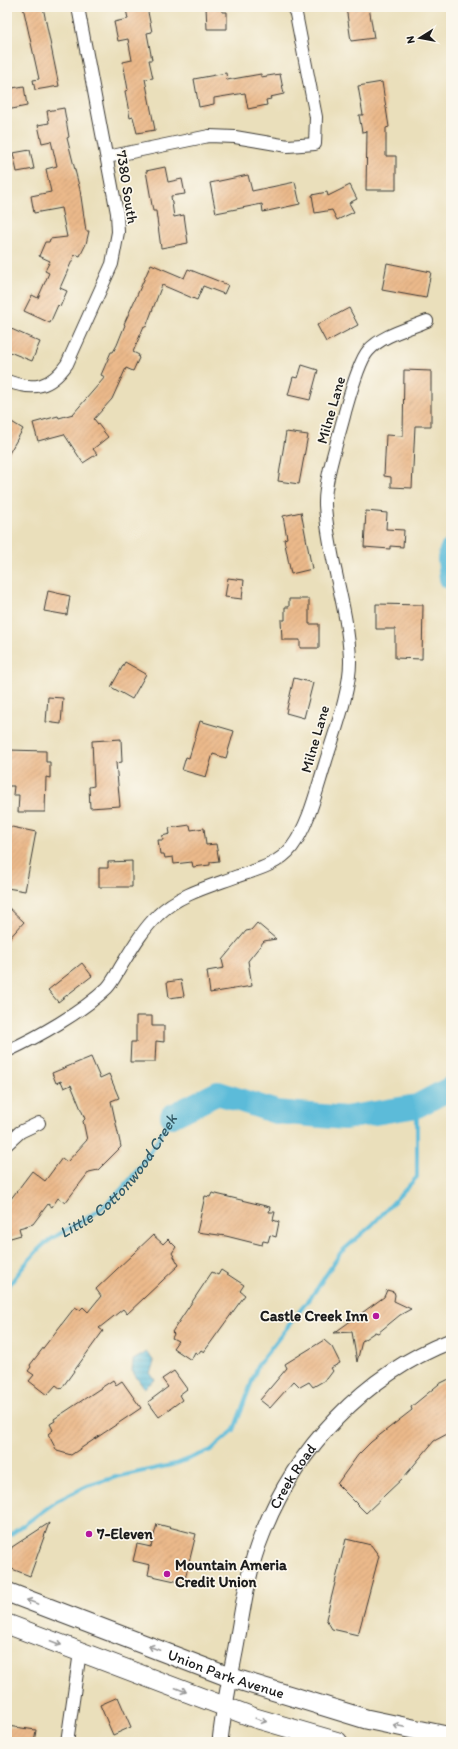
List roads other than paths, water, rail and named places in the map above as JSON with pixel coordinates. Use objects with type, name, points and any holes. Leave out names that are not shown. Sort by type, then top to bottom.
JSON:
[{"type":"main road","name":"Union Park Avenue","points":[[7,1592],[229,1677],[359,1717],[451,1737]]},
{"type":"main road","name":"Union Park Avenue","points":[[7,1624],[224,1707],[290,1729],[338,1742]]},
{"type":"street","name":"7380 South","points":[[7,381],[29,387],[51,382],[59,375],[67,364],[112,264],[116,248],[117,214],[78,7]]},
{"type":"street","points":[[107,157],[198,138],[222,136],[288,146],[315,144],[316,117],[296,14],[293,7]]},
{"type":"street","name":"Milne Lane","points":[[7,1051],[68,1018],[108,987],[130,951],[149,926],[157,916],[173,902],[205,888],[262,869],[278,860],[291,848],[303,826],[325,762],[339,717],[350,660],[347,633],[332,554],[325,502],[335,452],[348,404],[366,352],[387,338],[427,321]]},
{"type":"street","points":[[7,1144],[20,1132],[39,1123]]},
{"type":"street","name":"Creek Road","points":[[220,1742],[229,1677],[251,1566],[267,1523],[295,1471],[321,1436],[351,1404],[394,1370],[451,1341]]},
{"type":"street","points":[[67,1742],[80,1652]]},
{"type":"water","points":[[147,1352],[154,1362],[150,1373],[155,1380],[144,1388],[132,1371],[133,1360]]},
{"type":"waterway","name":"Little Cottonwood Creek","points":[[451,551],[449,559],[451,578]]},
{"type":"waterway","name":"Little Cottonwood Creek","points":[[172,1116],[218,1093],[276,1112],[345,1118],[417,1106],[451,1088]]},
{"type":"waterway","points":[[7,1537],[57,1501],[87,1486],[116,1477],[176,1464],[211,1450],[234,1430],[258,1365],[316,1290],[341,1252],[372,1225],[417,1177],[417,1106]]},
{"type":"waterway","name":"Little Cottonwood Creek","points":[[7,1288],[42,1246],[99,1210],[121,1190],[149,1154],[172,1116]]},
{"type":"place","name":"Castle Creek Inn","points":[[376,1316]]},
{"type":"place","name":"7-Eleven","points":[[89,1534]]},
{"type":"place","name":"Mountain Ameria Credit Union","points":[[167,1574]]}]
